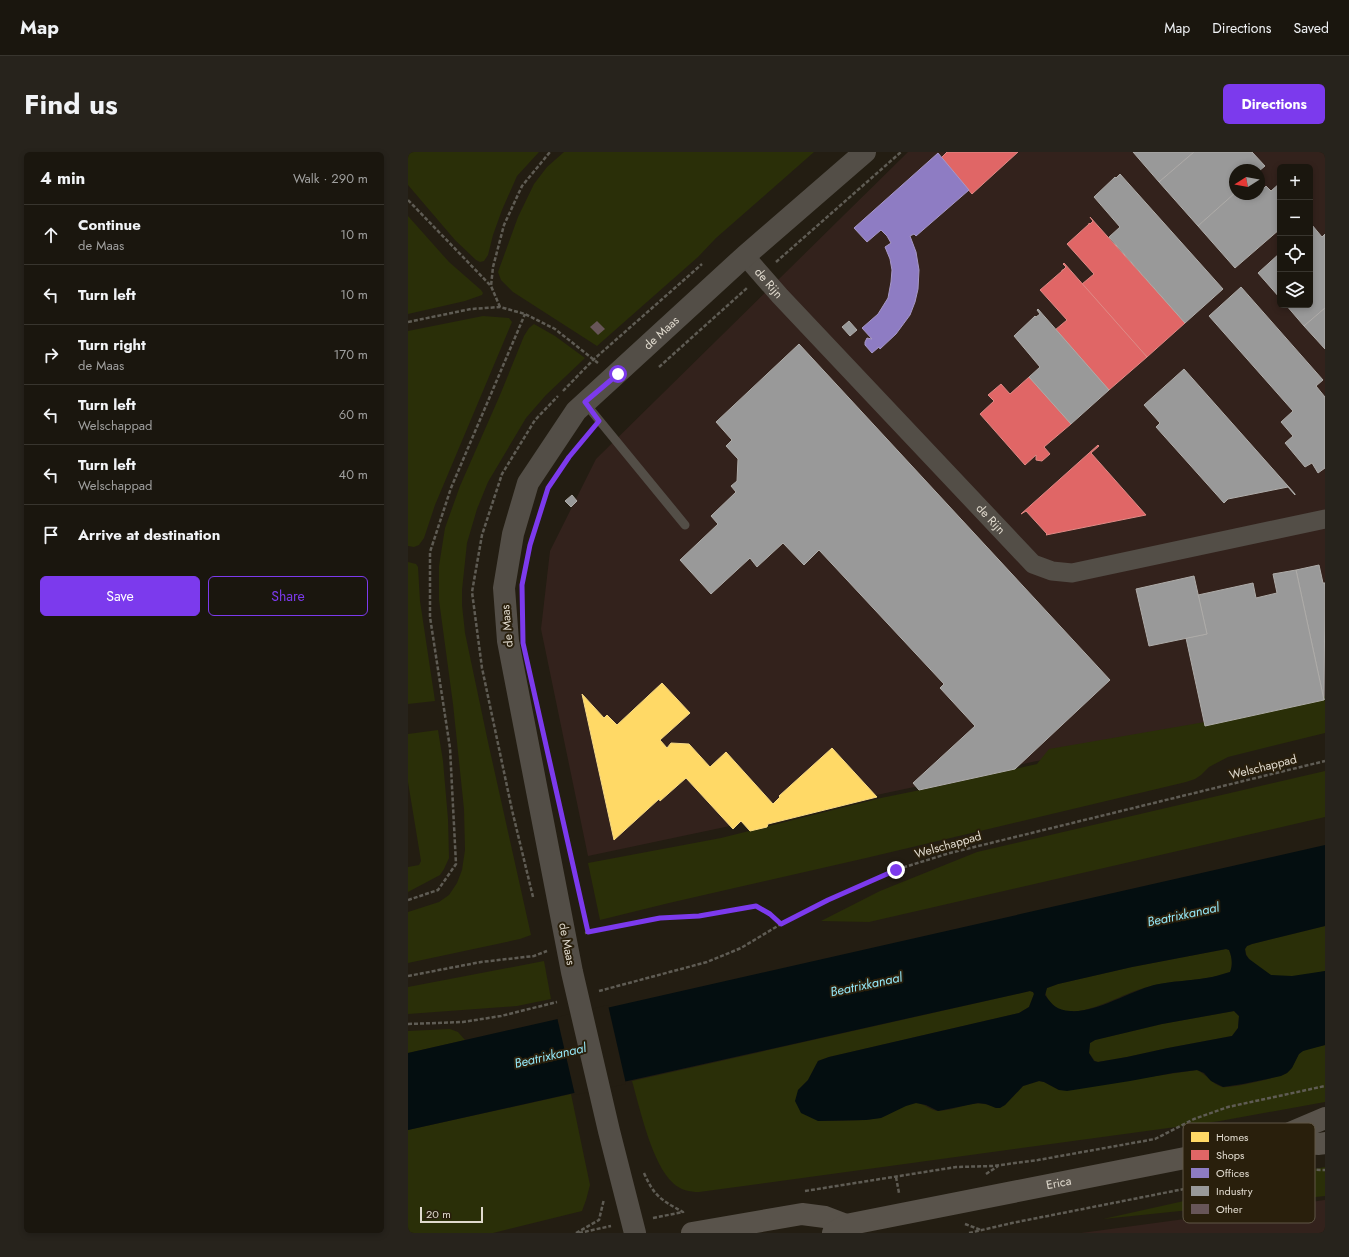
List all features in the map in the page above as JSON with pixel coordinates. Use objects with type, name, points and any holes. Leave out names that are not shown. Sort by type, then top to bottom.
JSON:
[{"type":"main road","name":"Erica","points":[[1313,1123],[1325,1118]]},
{"type":"main road","name":"Erica","points":[[1315,1144],[1325,1143]]},
{"type":"main road","name":"Erica","points":[[692,1233],[802,1214],[825,1217],[842,1230],[1183,1159]]},
{"type":"street","name":"de Maas","points":[[635,1233],[608,1131],[572,972],[508,641],[504,588],[513,534],[528,483],[576,411],[744,256],[865,152]]},
{"type":"street","name":"de Rijn","points":[[744,256],[780,296],[1034,564],[1052,571],[1072,573],[1325,518]]},
{"type":"lane","points":[[585,402],[685,525]]},
{"type":"path","points":[[491,286],[493,267],[504,225],[522,186],[550,152]]},
{"type":"path","name":"de Maas","points":[[657,369],[901,152]]},
{"type":"path","points":[[408,200],[491,286],[500,307]]},
{"type":"path","name":"de Maas","points":[[534,901],[512,810],[484,675],[472,592],[482,535],[502,474],[535,420],[593,360],[708,259]]},
{"type":"path","points":[[408,322],[471,309],[500,307],[525,314],[555,329],[593,360]]},
{"type":"path","points":[[408,900],[438,890],[456,864],[450,748],[430,617],[430,552],[451,488],[525,314]]},
{"type":"path","name":"Welschappad","points":[[588,932],[660,918],[699,916],[756,906],[770,914],[781,924],[828,900],[896,870],[950,853],[1325,761]]},
{"type":"path","name":"de Maas","points":[[408,976],[480,962],[534,956],[548,951],[546,944]]},
{"type":"path","points":[[1186,1123],[1228,1107],[1325,1086]]},
{"type":"path","points":[[1000,1165],[1038,1160],[1155,1139],[1183,1125]]},
{"type":"path","points":[[642,1168],[651,1188],[665,1202],[683,1212]]},
{"type":"path","points":[[1315,1170],[1325,1170]]},
{"type":"path","points":[[969,1233],[1012,1222],[1183,1189]]},
{"type":"path","points":[[576,1233],[598,1220],[604,1198]]},
{"type":"shaded area","points":[[908,152],[1325,152],[1325,700],[588,856],[541,629],[550,551],[596,459]]},
{"type":"shaded area","points":[[1325,1200],[1325,1233],[1081,1233],[1183,1219],[1183,1223],[1315,1223],[1315,1201]]},
{"type":"green space","points":[[408,152],[539,152],[517,176],[502,210],[488,255],[484,261],[480,262],[476,260],[455,240],[408,185]]},
{"type":"green space","points":[[564,152],[814,152],[716,238],[698,257],[597,346],[513,292],[501,280],[498,272],[518,217],[534,184],[547,167]]},
{"type":"green space","points":[[408,216],[449,262],[481,290],[483,293],[482,295],[465,301],[408,314]]},
{"type":"green space","points":[[483,316],[509,318],[512,322],[435,505],[424,538],[419,545],[414,547],[408,546],[408,331]]},
{"type":"green space","points":[[534,324],[555,336],[585,358],[546,395],[526,418],[488,482],[477,509],[467,543],[462,590],[465,633],[531,935],[520,939],[408,963],[408,912],[439,902],[449,895],[457,883],[462,870],[465,850],[464,809],[453,704],[439,600],[439,566],[445,528],[460,486],[524,336],[529,328]]},
{"type":"green space","points":[[408,562],[416,564],[418,567],[420,601],[435,701],[408,704]]},
{"type":"green space","points":[[1325,696],[1325,733],[1228,757],[1209,767],[1195,779],[1186,782],[600,920],[588,863],[721,838],[881,798],[1037,764],[1049,749],[1205,722]]},
{"type":"green space","points":[[438,730],[443,761],[448,819],[449,858],[440,875],[408,892],[408,867],[419,865],[421,861],[408,782],[408,734]]},
{"type":"green space","points":[[1325,771],[1325,817],[869,922],[821,921],[880,891],[977,852]]},
{"type":"green space","points":[[1325,926],[1325,971],[1298,976],[1283,977],[1271,975],[1253,963],[1246,954],[1245,949],[1247,946],[1252,944]]},
{"type":"green space","points":[[1226,949],[1229,950],[1231,958],[1232,967],[1230,972],[1201,979],[1152,986],[1135,991],[1090,1009],[1067,1011],[1058,1009],[1050,1002],[1046,995],[1047,988],[1058,984],[1132,967]]},
{"type":"green space","points":[[544,961],[551,999],[517,1006],[408,1014],[408,987]]},
{"type":"green space","points":[[1030,991],[1034,994],[1029,1007],[1019,1013],[829,1057],[818,1061],[808,1080],[798,1090],[818,1121],[864,1120],[879,1118],[906,1105],[916,1103],[939,1111],[974,1104],[988,1105],[996,1108],[1005,1105],[1023,1086],[1039,1081],[1059,1090],[1197,1070],[1218,1086],[1235,1086],[1284,1074],[1290,1070],[1297,1056],[1301,1052],[1325,1045],[1325,1102],[1220,1121],[1205,1123],[1183,1123],[1183,1126],[699,1192],[685,1190],[673,1183],[659,1163],[643,1121],[632,1081]]},
{"type":"green space","points":[[1234,1011],[1239,1016],[1238,1028],[1232,1036],[1098,1062],[1095,1061],[1089,1053],[1090,1043],[1095,1040],[1162,1024]]},
{"type":"green space","points":[[450,1029],[458,1032],[465,1040],[408,1053],[408,1031]]},
{"type":"green space","points":[[571,1094],[590,1185],[582,1211],[493,1233],[408,1233],[408,1130]]},
{"type":"green space","points":[[1325,1167],[1325,1196],[1315,1197],[1315,1169]]},
{"type":"green space","points":[[1183,1201],[1183,1211],[1103,1219]]},
{"type":"water","name":"Beatrixkanaal","points":[[1325,845],[1325,926],[1252,944],[1247,946],[1245,949],[1246,955],[1249,959],[1271,975],[1292,976],[1325,971],[1325,1045],[1303,1051],[1299,1054],[1292,1068],[1281,1076],[1223,1087],[1211,1081],[1204,1073],[1197,1070],[1067,1091],[1059,1090],[1039,1081],[1023,1086],[1005,1105],[1000,1108],[978,1103],[938,1111],[926,1105],[916,1103],[881,1118],[866,1120],[818,1121],[801,1113],[795,1101],[798,1090],[808,1080],[818,1061],[829,1057],[1019,1013],[1029,1007],[1034,994],[1030,991],[408,1130],[408,1053]],"holes":[[[1226,949],[1229,950],[1231,958],[1232,967],[1230,972],[1209,978],[1154,985],[1090,1009],[1070,1011],[1058,1008],[1045,995],[1047,988],[1058,984],[1132,967]],[[1234,1011],[1239,1016],[1238,1028],[1232,1036],[1098,1062],[1094,1061],[1089,1053],[1090,1043],[1095,1040],[1162,1024]]]},
{"type":"pier","points":[[608,1005],[626,1084],[575,1095],[557,1017]]},
{"type":"building: Homes","points":[[662,683],[690,713],[660,740],[667,748],[671,743],[689,744],[710,767],[726,752],[773,804],[780,797],[779,796],[832,748],[877,797],[768,824],[767,827],[750,831],[741,821],[733,829],[686,778],[660,801],[659,799],[614,840],[582,694],[604,718],[607,715],[617,725]]},
{"type":"building: Shops","points":[[947,152],[1018,152],[972,194],[941,158]]},
{"type":"building: Shops","points":[[1090,217],[1185,323],[1147,357],[1082,284],[1094,274],[1067,244],[1093,221]]},
{"type":"building: Shops","points":[[1064,263],[1147,357],[1109,390],[1055,330],[1067,320],[1040,290],[1066,267],[1063,264]]},
{"type":"building: Shops","points":[[1029,377],[1071,424],[1044,447],[1050,454],[1042,461],[1036,460],[1036,455],[1025,465],[980,414],[994,401],[988,395],[1001,384],[1010,394]]},
{"type":"building: Shops","points":[[1098,445],[1099,446],[1091,453],[1146,515],[1046,535],[1047,534],[1026,511],[1021,514]]},
{"type":"building: Offices","points":[[938,153],[969,190],[916,236],[914,234],[910,236],[916,252],[919,270],[918,289],[915,302],[910,315],[896,334],[880,349],[879,347],[872,353],[865,345],[865,342],[867,338],[872,339],[862,328],[878,314],[888,298],[892,270],[890,259],[885,247],[891,243],[881,230],[867,242],[854,228]]},
{"type":"building: Industry","points":[[1133,152],[1194,152],[1159,182]]},
{"type":"building: Industry","points":[[1194,152],[1252,152],[1263,164],[1229,164],[1229,198],[1198,226],[1159,182]]},
{"type":"building: Industry","points":[[1120,174],[1223,289],[1185,323],[1109,237],[1120,227],[1094,197]]},
{"type":"building: Industry","points":[[1266,186],[1271,191],[1277,186],[1277,232],[1235,268],[1198,226],[1229,198],[1229,200],[1265,200],[1265,187]]},
{"type":"building: Industry","points":[[1313,226],[1322,237],[1325,234],[1325,308],[1304,326],[1289,308],[1313,308]]},
{"type":"building: Industry","points":[[1277,256],[1277,295],[1258,273]]},
{"type":"building: Industry","points":[[1241,287],[1323,380],[1316,386],[1325,397],[1325,468],[1318,473],[1312,463],[1305,467],[1285,443],[1293,436],[1281,422],[1293,411],[1209,316]]},
{"type":"building: Industry","points":[[1325,308],[1325,349],[1304,326]]},
{"type":"building: Industry","points":[[1038,309],[1109,390],[1071,424],[1029,377],[1040,367],[1014,336],[1035,316],[1036,317],[1040,314],[1037,310]]},
{"type":"building: Industry","points":[[849,321],[857,330],[850,336],[842,327]]},
{"type":"building: Industry","points":[[799,344],[1110,680],[1015,769],[919,790],[913,783],[975,726],[940,688],[944,684],[819,550],[804,565],[783,543],[757,567],[750,558],[711,594],[680,560],[718,524],[711,516],[736,492],[731,486],[737,481],[738,459],[726,446],[732,440],[716,422]]},
{"type":"building: Industry","points":[[1184,369],[1295,494],[1295,495],[1288,487],[1228,499],[1224,503],[1156,427],[1160,423],[1144,405]]},
{"type":"building: Industry","points":[[572,495],[577,501],[571,507],[565,501]]},
{"type":"building: Industry","points":[[1319,565],[1323,583],[1325,583],[1324,700],[1296,570]]},
{"type":"building: Industry","points":[[1296,570],[1324,700],[1205,726],[1186,638],[1207,634],[1198,595],[1253,583],[1256,598],[1277,593],[1273,574]]},
{"type":"building: Industry","points":[[1194,576],[1207,634],[1149,646],[1136,589]]},
{"type":"building: Other","points":[[597,321],[605,329],[598,335],[590,327]]},
{"type":"route","points":[[618,374],[585,402],[599,421],[569,457],[548,488],[530,545],[522,585],[523,643],[588,932],[660,918],[699,916],[756,906],[770,914],[781,924],[828,900],[896,870]]}]
